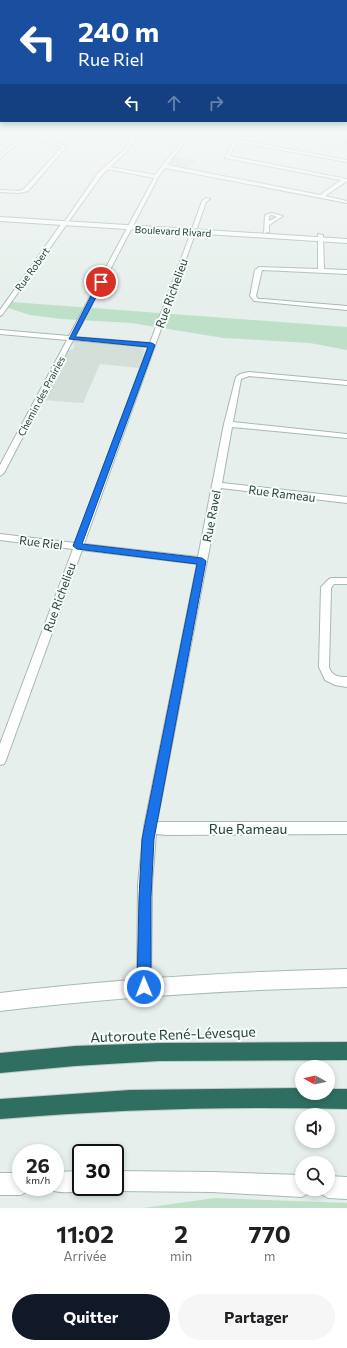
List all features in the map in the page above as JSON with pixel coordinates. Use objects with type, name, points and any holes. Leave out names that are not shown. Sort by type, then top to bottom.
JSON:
[{"type":"highway","name":"Autoroute René-Lévesque","points":[[0,1063],[75,1056],[159,1052],[347,1052]]},
{"type":"highway","points":[[0,1109],[165,1098],[251,1097],[347,1099]]},
{"type":"street","points":[[0,191],[20,192],[27,189]]},
{"type":"street","name":"Rue Robert","points":[[0,314],[89,189]]},
{"type":"street","name":"Chemin des Prairies","points":[[0,473],[150,189]]},
{"type":"street","points":[[277,189],[347,202]]},
{"type":"street","points":[[321,197],[332,189]]},
{"type":"street","name":"Rue Richelieu","points":[[0,760],[204,201],[208,199]]},
{"type":"street","name":"Boulevard Rivard","points":[[0,215],[66,222]]},
{"type":"street","name":"Boulevard Rivard","points":[[0,219],[320,237],[347,237]]},
{"type":"street","points":[[266,232],[268,224]]},
{"type":"street","name":"Boulevard Rivard","points":[[194,230],[266,232],[347,241]]},
{"type":"street","points":[[320,237],[321,270]]},
{"type":"street","points":[[347,272],[269,267],[260,268],[253,298],[262,301],[347,308]]},
{"type":"street","points":[[0,332],[152,345]]},
{"type":"street","name":"Rue Ravel","points":[[144,987],[145,884],[150,827],[237,380],[242,375],[347,383]]},
{"type":"street","points":[[228,424],[347,436]]},
{"type":"street","name":"Rue Rameau","points":[[217,485],[347,500]]},
{"type":"street","name":"Rue Riel","points":[[0,537],[202,561]]},
{"type":"street","points":[[347,581],[332,581],[326,587],[324,667],[324,672],[330,679],[347,682]]},
{"type":"street","name":"Rue Rameau","points":[[150,827],[166,829],[347,828]]},
{"type":"street","points":[[0,1002],[144,987],[259,980],[347,978]]},
{"type":"street","points":[[124,1181],[212,1182],[295,1186]]},
{"type":"street","points":[[0,1184],[12,1184]]},
{"type":"street","points":[[335,1187],[347,1188]]},
{"type":"shaded area","points":[[75,341],[137,347],[143,348],[144,352],[139,368],[100,364],[83,403],[42,400],[68,350],[72,350],[75,345],[72,344]]},
{"type":"green space","points":[[12,302],[347,327],[347,350],[310,343],[224,338],[131,323],[62,319],[30,315],[8,308]]},
{"type":"green space","points":[[215,1198],[347,1203],[347,1208],[143,1208]]},
{"type":"route","points":[[101,282],[71,338],[152,345],[77,546],[202,561],[148,839],[145,897],[144,987]]}]
